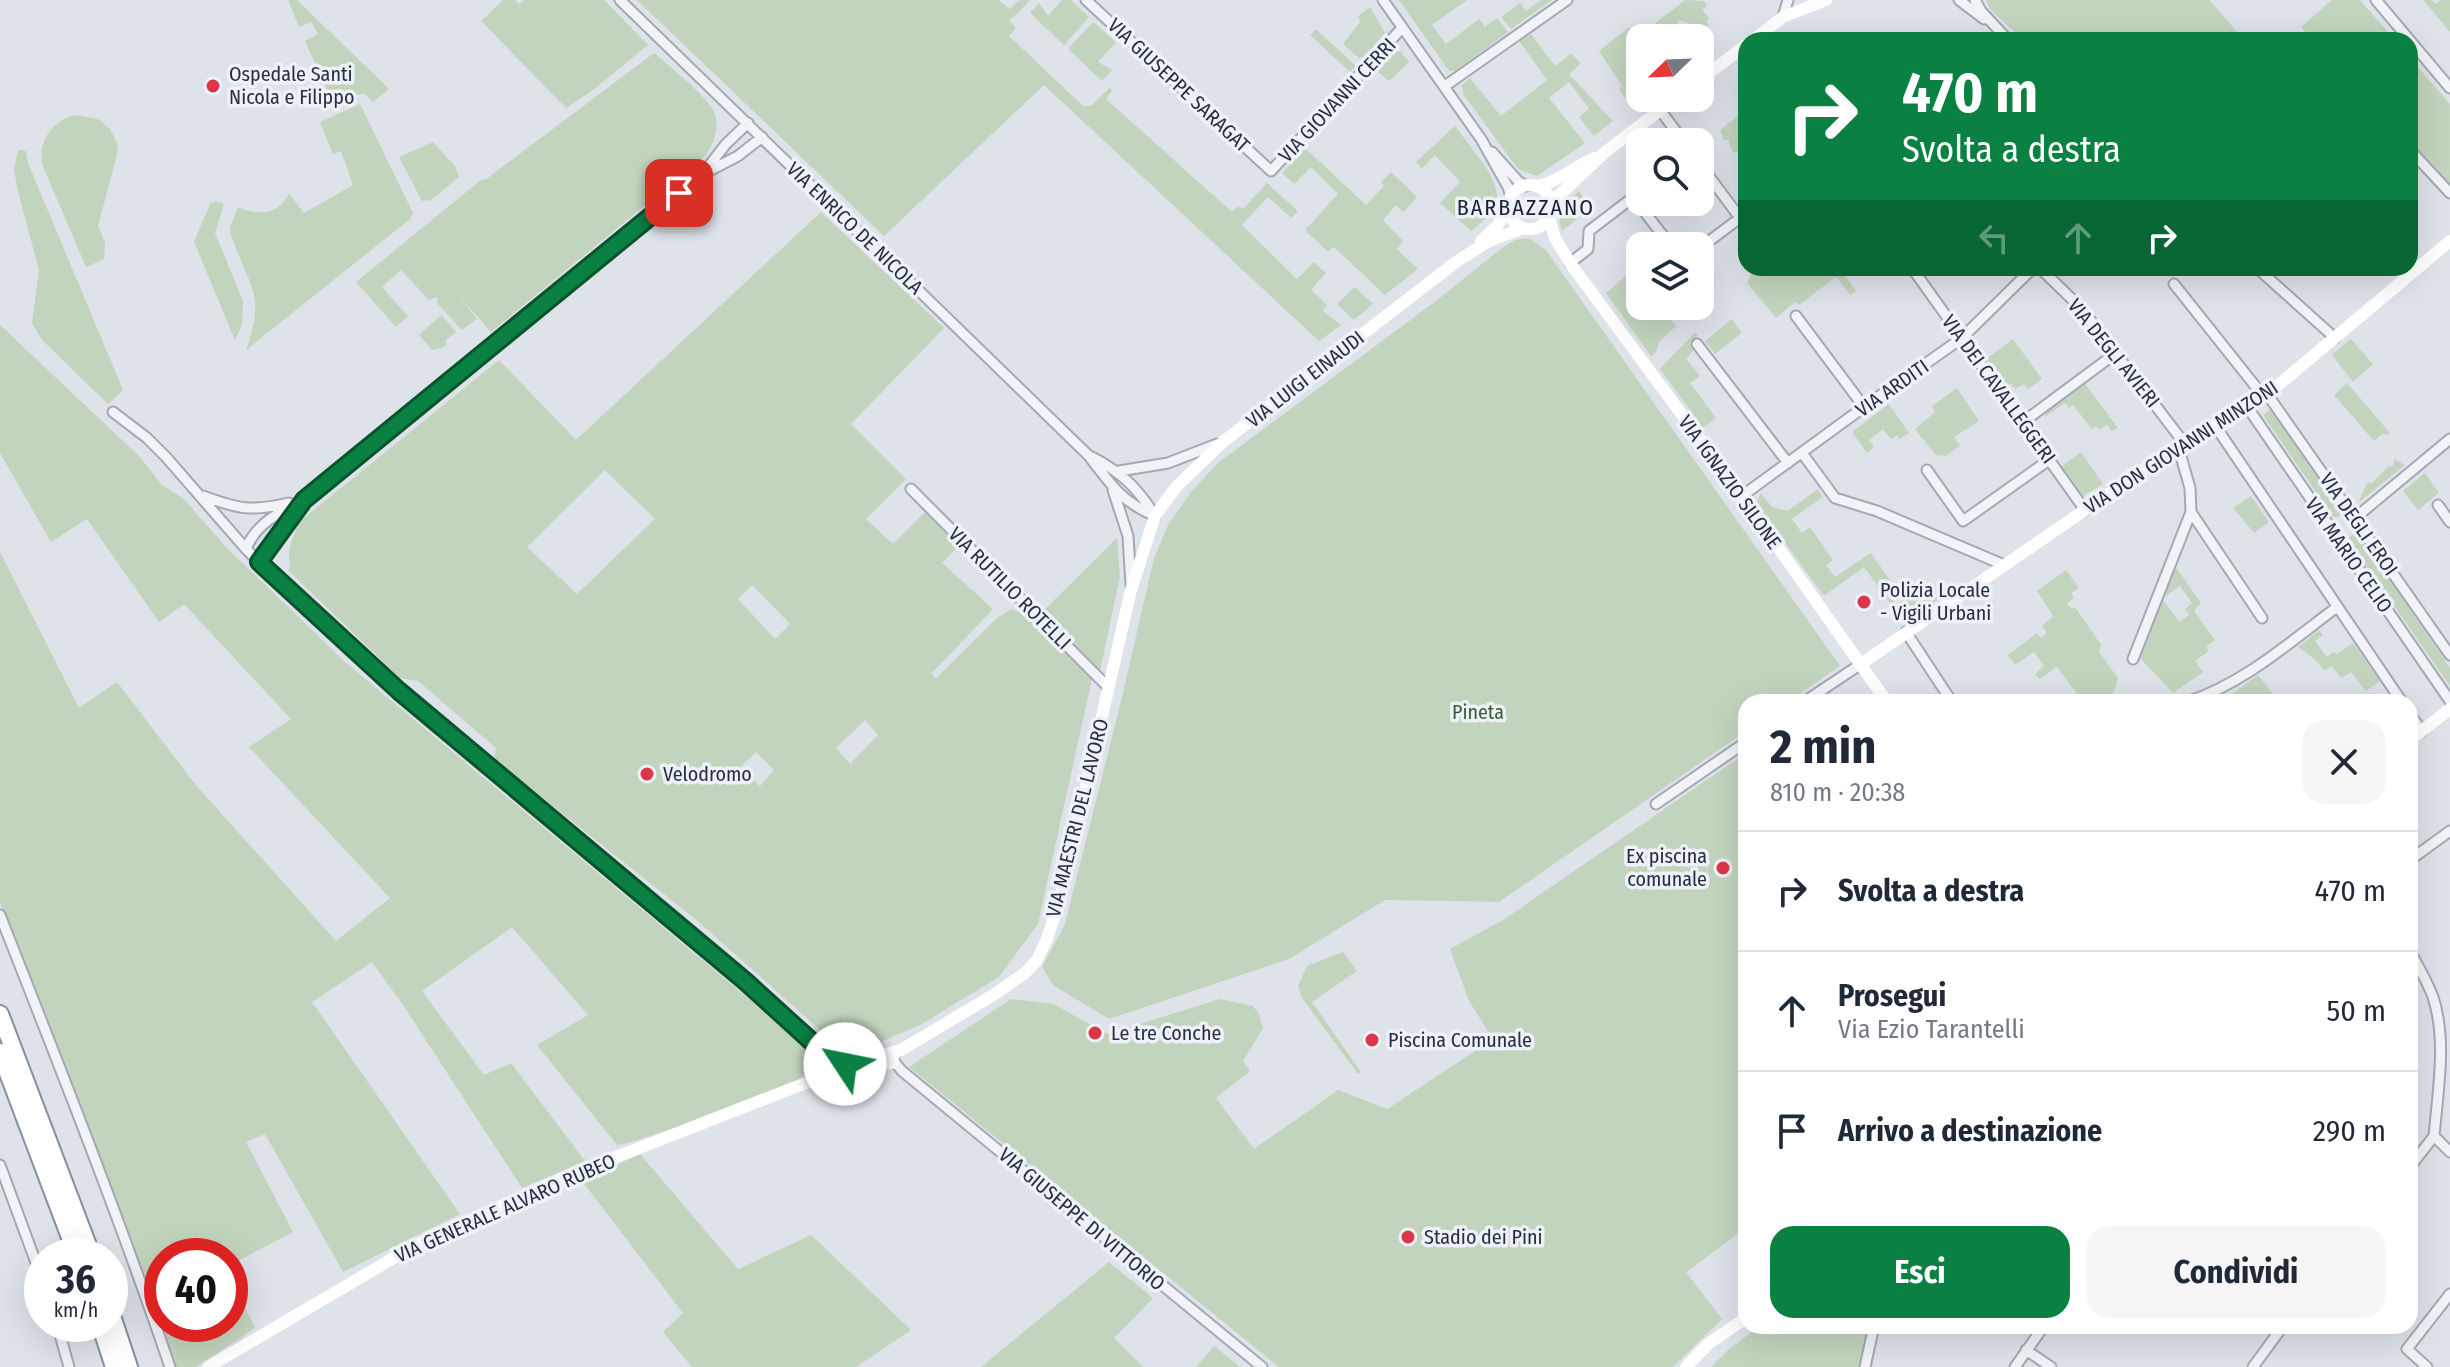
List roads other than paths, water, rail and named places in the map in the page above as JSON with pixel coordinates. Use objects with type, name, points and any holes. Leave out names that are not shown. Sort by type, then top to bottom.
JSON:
[{"type":"highway","points":[[0,1014],[85,1238]]},
{"type":"highway","points":[[0,1052],[70,1238]]},
{"type":"highway","points":[[106,1342],[114,1367]]},
{"type":"highway","points":[[121,1342],[129,1367]]},
{"type":"street","name":"VIA ENRICO DE NICOLA","points":[[620,0],[1089,456]]},
{"type":"street","name":"VIA GIUSEPPE SARAGAT","points":[[1086,0],[1271,171]]},
{"type":"street","points":[[1383,0],[1481,139],[1508,187],[1512,220],[1529,228],[1545,223],[1556,198],[1604,153],[1657,112]]},
{"type":"street","points":[[1445,86],[1567,0]]},
{"type":"street","points":[[1783,17],[1788,0]]},
{"type":"street","points":[[1763,32],[1804,4],[1826,0]]},
{"type":"street","points":[[1959,0],[1999,31]]},
{"type":"street","points":[[1975,0],[1999,31]]},
{"type":"street","points":[[2376,0],[2403,32]]},
{"type":"street","name":"VIA GIOVANNI CERRI","points":[[1271,171],[1402,28]]},
{"type":"street","points":[[2418,50],[2450,88]]},
{"type":"street","points":[[1714,69],[1738,51]]},
{"type":"street","points":[[703,174],[726,144],[748,123]]},
{"type":"street","points":[[246,549],[252,535],[273,516],[304,500],[703,174],[738,156],[762,137]]},
{"type":"street","points":[[1481,139],[1518,181],[1547,194],[1550,213]]},
{"type":"street","points":[[1510,201],[1520,188],[1548,185],[1571,169],[1604,153]]},
{"type":"street","points":[[2418,159],[2450,193]]},
{"type":"street","points":[[1714,183],[1738,215]]},
{"type":"street","name":"VIA LUIGI EINAUDI","points":[[1468,254],[1498,225],[1510,201]]},
{"type":"street","points":[[1570,263],[1588,249],[1589,231],[1626,202]]},
{"type":"street","name":"VIA IGNAZIO SILONE","points":[[1550,213],[1555,238],[1570,263],[1742,496],[1882,694]]},
{"type":"street","points":[[1714,238],[1738,220]]},
{"type":"street","name":"VIA LUIGI EINAUDI","points":[[1155,516],[1176,487],[1224,441],[1468,254],[1489,241],[1529,228]]},
{"type":"street","name":"VIA IGNAZIO SILONE","points":[[1529,228],[1570,263]]},
{"type":"street","name":"VIA DON GIOVANNI MINZONI","points":[[2418,263],[2450,241]]},
{"type":"street","name":"VIA DEI CAVALLEGGERI","points":[[1918,276],[2085,510]]},
{"type":"street","name":"VIA ARDITI","points":[[1742,496],[1962,338],[2025,276]]},
{"type":"street","name":"VIA DEGLI AVIERI","points":[[2048,276],[2081,308],[2181,444]]},
{"type":"street","points":[[2266,276],[2335,338]]},
{"type":"street","name":"VIA DON GIOVANNI MINZONI","points":[[1861,664],[2181,444],[2248,408],[2335,338],[2403,276]]},
{"type":"street","name":"VIA DEGLI EROI","points":[[2174,284],[2265,395],[2450,655]]},
{"type":"street","points":[[1796,316],[1864,407]]},
{"type":"street","points":[[1697,344],[1788,463]]},
{"type":"street","points":[[2023,422],[2116,353]]},
{"type":"street","name":"VIA MARIO CELIO","points":[[2248,408],[2450,701]]},
{"type":"street","points":[[113,412],[147,438],[259,562],[399,691],[745,981],[838,1063]]},
{"type":"street","name":"VIA MARIO CELIO","points":[[2214,424],[2397,694]]},
{"type":"street","points":[[2355,518],[2450,439]]},
{"type":"street","points":[[1119,471],[1168,463],[1224,441]]},
{"type":"street","points":[[2133,659],[2191,512],[2190,488],[2181,444]]},
{"type":"street","points":[[1802,453],[1835,498],[1877,511],[2004,565]]},
{"type":"street","points":[[1089,456],[1119,471],[1142,495],[1155,516]]},
{"type":"street","points":[[1089,456],[1112,487],[1133,507],[1155,516]]},
{"type":"street","points":[[1927,470],[1963,521],[2049,460]]},
{"type":"street","points":[[1112,487],[1128,536],[1131,590]]},
{"type":"street","name":"VIA RUTILIO ROTELLI","points":[[911,489],[1108,687]]},
{"type":"street","points":[[199,495],[229,505],[260,510],[304,500]]},
{"type":"street","points":[[259,562],[304,500]]},
{"type":"street","points":[[2438,505],[2450,522]]},
{"type":"street","points":[[2191,512],[2262,618]]},
{"type":"street","name":"VIA MAESTRI DEL LAVORO","points":[[838,1063],[861,1064],[890,1058],[1012,983],[1037,960],[1060,899],[1131,590],[1155,516]]},
{"type":"street","points":[[2211,694],[2255,667],[2337,607]]},
{"type":"street","points":[[1906,632],[1947,694]]},
{"type":"street","points":[[1816,694],[1861,664]]},
{"type":"street","points":[[2418,734],[2450,709]]},
{"type":"street","points":[[2418,725],[2422,731]]},
{"type":"street","points":[[1656,804],[1738,748]]},
{"type":"street","points":[[2418,854],[2450,831]]},
{"type":"street","points":[[0,915],[96,1159],[170,1367]]},
{"type":"street","points":[[2418,972],[2433,997],[2439,1026],[2434,1136],[2418,1157]]},
{"type":"street","name":"VIA GIUSEPPE DI VITTORIO","points":[[890,1058],[1262,1367]]},
{"type":"street","name":"VIA GENERALE ALVARO RUBEO","points":[[208,1367],[414,1246],[565,1177],[817,1079],[838,1063]]},
{"type":"street","points":[[2434,1136],[2450,1152]]},
{"type":"street","points":[[0,1165],[27,1238]]},
{"type":"street","points":[[2427,1367],[2407,1349],[2450,1294]]},
{"type":"street","points":[[1686,1367],[1708,1344],[1738,1323]]},
{"type":"street","points":[[1865,1367],[1872,1334]]},
{"type":"street","points":[[2015,1367],[2038,1334]]},
{"type":"street","points":[[2253,1367],[2277,1334]]},
{"type":"street","points":[[62,1342],[69,1367]]},
{"type":"street","points":[[2026,1350],[2051,1367]]},
{"type":"place","name":"Ospedale Santi Nicola e Filippo","points":[[213,86]]},
{"type":"place","name":"Polizia Locale - Vigili Urbani","points":[[1864,602]]},
{"type":"place","name":"Velodromo","points":[[647,774]]},
{"type":"place","name":"Ex piscina comunale","points":[[1723,868]]},
{"type":"place","name":"Le tre Conche","points":[[1095,1033]]},
{"type":"place","name":"Piscina Comunale","points":[[1372,1040]]},
{"type":"place","name":"Stadio dei Pini","points":[[1408,1237]]},
{"type":"district","name":"BARBAZZANO","points":[[1526,207]]},
{"type":"park label","name":"Pineta","points":[[1478,712]]}]
